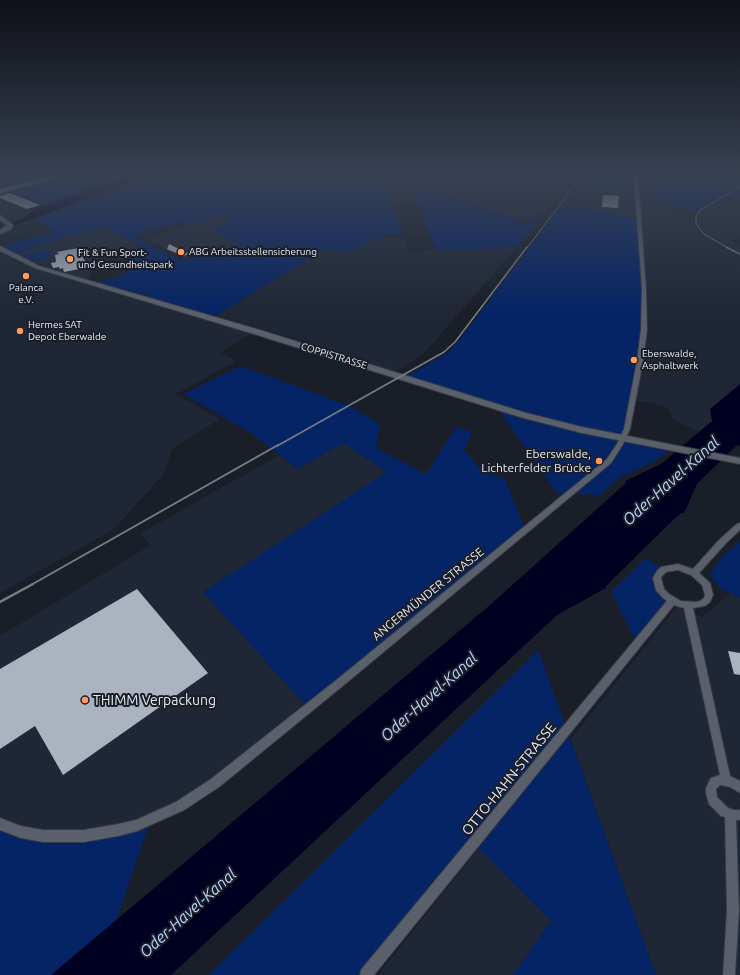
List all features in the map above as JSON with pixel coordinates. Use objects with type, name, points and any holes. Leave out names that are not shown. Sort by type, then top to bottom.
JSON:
[{"type":"main road","points":[[0,232],[9,226],[6,222]]},
{"type":"main road","name":"COPPISTRASSE","points":[[0,248],[37,267],[250,330],[523,415],[568,427],[736,460]]},
{"type":"street","name":"ANGERMÜNDER STRASSE","points":[[0,824],[21,832],[42,836],[84,836],[137,825],[164,814],[185,802],[215,783],[337,686],[601,469],[614,455],[627,429],[644,330],[644,289],[639,222]]},
{"type":"street","points":[[694,573],[723,541],[740,526]]},
{"type":"street","points":[[664,569],[686,569],[694,573],[706,583],[709,595],[707,600],[702,604],[688,605],[673,600],[660,590],[657,578],[664,569]]},
{"type":"street","name":"OTTO-HAHN-STRASSE","points":[[366,975],[673,600]]},
{"type":"street","points":[[688,605],[726,780]]},
{"type":"street","points":[[729,975],[733,910],[735,815],[719,807],[713,800],[711,788],[715,782],[726,780],[740,788]]},
{"type":"shaded area","points":[[40,222],[177,222],[135,235],[140,238],[137,239],[181,260],[242,245],[210,229],[229,222],[399,222],[403,232],[378,238],[348,251],[323,250],[215,316],[151,298],[149,295],[97,283],[99,281],[115,279],[140,266],[128,252],[139,247],[134,242],[106,228],[70,235],[15,254],[0,246],[54,232],[46,224]]},
{"type":"shaded area","points":[[180,222],[198,222],[187,226]]},
{"type":"shaded area","points":[[197,222],[230,222],[211,229],[242,245],[186,259],[144,239]]},
{"type":"shaded area","points":[[426,222],[520,222],[524,224],[536,222],[516,248],[503,247],[482,250],[436,249]]},
{"type":"shaded area","points":[[548,222],[638,222],[644,312],[633,400],[623,438],[672,448],[655,461],[620,477],[601,495],[557,493],[497,407],[404,378],[448,353],[468,329]]},
{"type":"shaded area","points":[[620,222],[740,222],[740,239],[731,240],[740,245],[740,384],[710,409],[712,421],[699,432],[672,419],[669,409],[662,405],[633,400]]},
{"type":"shaded area","points":[[105,228],[134,242],[139,248],[90,261],[91,276],[87,279],[44,266],[15,254],[70,235]]},
{"type":"shaded area","points":[[378,238],[405,239],[409,253],[436,249],[482,250],[503,247],[516,248],[426,351],[395,373],[293,338],[215,316],[323,250],[348,251]]},
{"type":"shaded area","points":[[48,250],[52,256],[39,262],[21,255]]},
{"type":"shaded area","points":[[0,252],[20,263],[46,272],[251,333],[220,353],[236,361],[176,394],[220,419],[173,448],[162,476],[113,530],[0,593]]},
{"type":"shaded area","points":[[241,366],[347,405],[380,424],[376,448],[426,474],[456,427],[472,432],[464,450],[482,471],[505,479],[524,527],[308,708],[203,592],[387,472],[343,443],[298,469],[254,435],[184,394]]},
{"type":"shaded area","points":[[343,443],[388,472],[203,592],[308,708],[238,764],[151,819],[64,837],[0,822],[0,636],[151,545],[140,534],[279,455],[298,469]]},
{"type":"shaded area","points":[[740,542],[740,598],[722,590],[710,575],[720,559]]},
{"type":"shaded area","points":[[646,558],[662,568],[656,570],[652,578],[653,586],[657,593],[667,601],[635,639],[611,592]]},
{"type":"shaded area","points":[[731,593],[740,598],[740,975],[656,975],[571,739],[677,607],[686,612],[702,617]]},
{"type":"shaded area","points":[[538,650],[656,975],[513,975],[551,921],[469,839],[359,975],[209,975]]},
{"type":"shaded area","points":[[151,819],[116,921],[51,975],[0,975],[0,822],[64,837]]},
{"type":"shaded area","points":[[479,848],[551,921],[513,975],[378,975]]},
{"type":"water","points":[[12,222],[23,222],[0,231],[0,227]]},
{"type":"water","name":"Oder-Havel-Kanal","points":[[740,384],[740,445],[736,446],[697,484],[684,513],[681,513],[669,524],[606,586],[606,588],[557,615],[171,975],[51,975],[490,605],[626,483],[625,481],[661,464],[712,421],[710,409]]},
{"type":"building","points":[[169,244],[189,254],[183,256],[167,249]]},
{"type":"building","name":"Fit & Fun Sport- und Gesundheitspark","points":[[84,247],[88,253],[85,254],[87,257],[83,258],[89,267],[64,272],[63,268],[53,268],[51,263],[56,262],[55,255],[59,254],[57,252]]},
{"type":"building","name":"THIMM Verpackung","points":[[137,589],[208,673],[63,775],[35,726],[0,749],[0,669]]},
{"type":"building","points":[[728,651],[740,653],[740,675],[734,674]]},
{"type":"railway","points":[[527,248],[546,222]]},
{"type":"railway","points":[[696,222],[704,234],[728,248]]},
{"type":"railway","points":[[277,446],[444,352],[455,342],[527,247]]},
{"type":"railway","points":[[728,248],[740,254]]},
{"type":"railway","points":[[31,585],[278,445]]},
{"type":"railway","points":[[0,602],[33,584]]},
{"type":"place","name":"ABG Arbeitsstellensicherung","points":[[181,252]]},
{"type":"place","name":"Fit & Fun Sport- und Gesundheitspark","points":[[70,259]]},
{"type":"place","name":"Palanca e.V.","points":[[26,276]]},
{"type":"place","name":"Hermes SAT Depot Eberwalde","points":[[20,331]]},
{"type":"place","name":"Eberswalde, Asphaltwerk","points":[[634,360]]},
{"type":"place","name":"Eberswalde, Lichterfelder Brücke","points":[[599,461]]},
{"type":"place","name":"THIMM Verpackung","points":[[85,700]]}]
